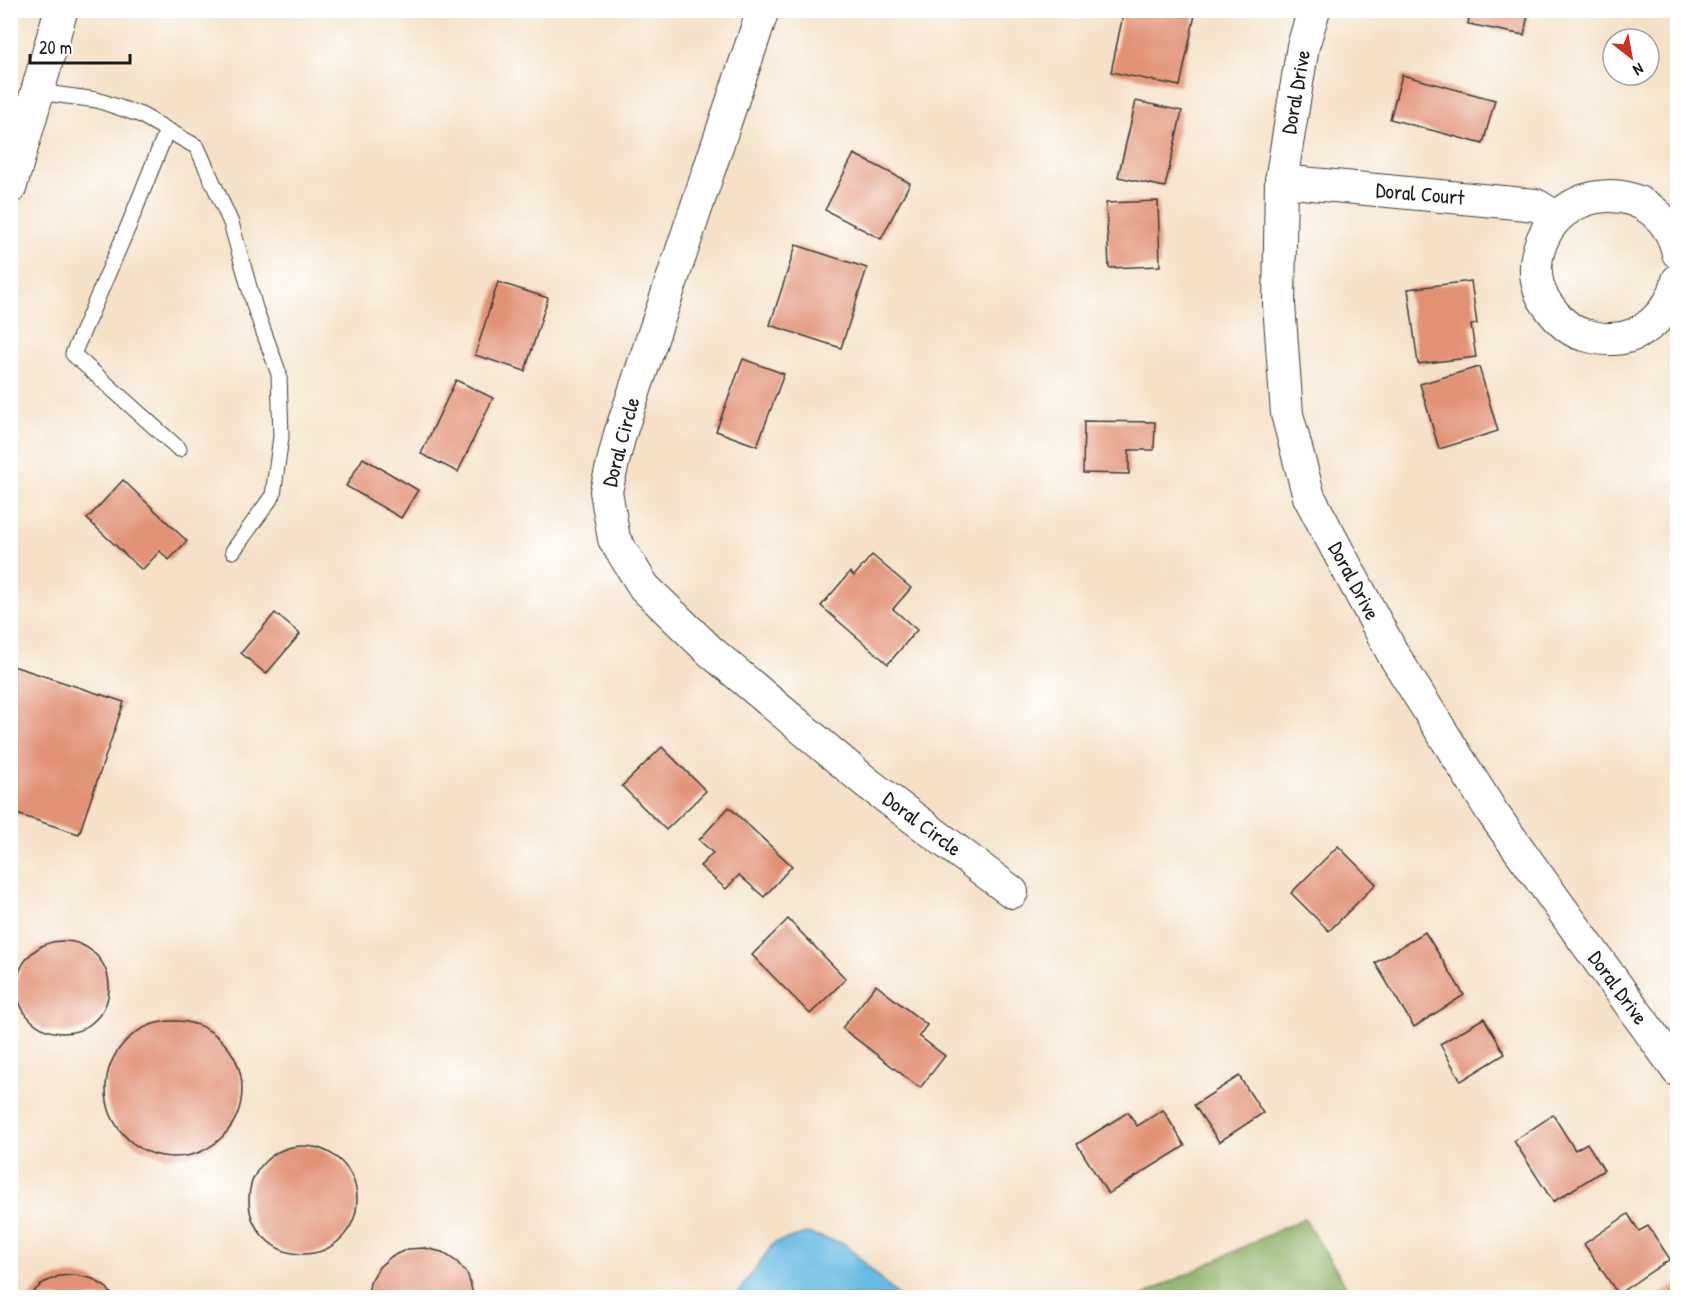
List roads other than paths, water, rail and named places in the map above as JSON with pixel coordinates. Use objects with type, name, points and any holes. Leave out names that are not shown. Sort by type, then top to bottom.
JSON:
[{"type":"street","points":[[10,187],[62,10]]},
{"type":"street","name":"Doral Circle","points":[[763,10],[620,434],[606,491],[614,539],[644,587],[710,651],[866,782],[1012,892]]},
{"type":"street","name":"Doral Drive","points":[[1314,10],[1303,46],[1281,181],[1279,304],[1287,414],[1309,496],[1393,654],[1492,812],[1677,1071]]},
{"type":"street","name":"Doral Court","points":[[1281,181],[1536,204],[1556,217]]},
{"type":"street","points":[[1677,253],[1674,238],[1659,215],[1635,200],[1607,194],[1580,201],[1556,217],[1540,240],[1535,268],[1541,296],[1557,319],[1580,334],[1608,340],[1636,333],[1660,318],[1675,294],[1677,280]]},
{"type":"lane","points":[[38,92],[97,100],[141,115],[197,147],[231,223],[255,308],[279,374],[281,437],[273,495],[232,551]]},
{"type":"lane","points":[[167,130],[74,354],[179,449]]},
{"type":"water","points":[[806,1233],[845,1244],[899,1297],[735,1297],[774,1243]]},
{"type":"railway","points":[[10,15],[12,10]]}]
